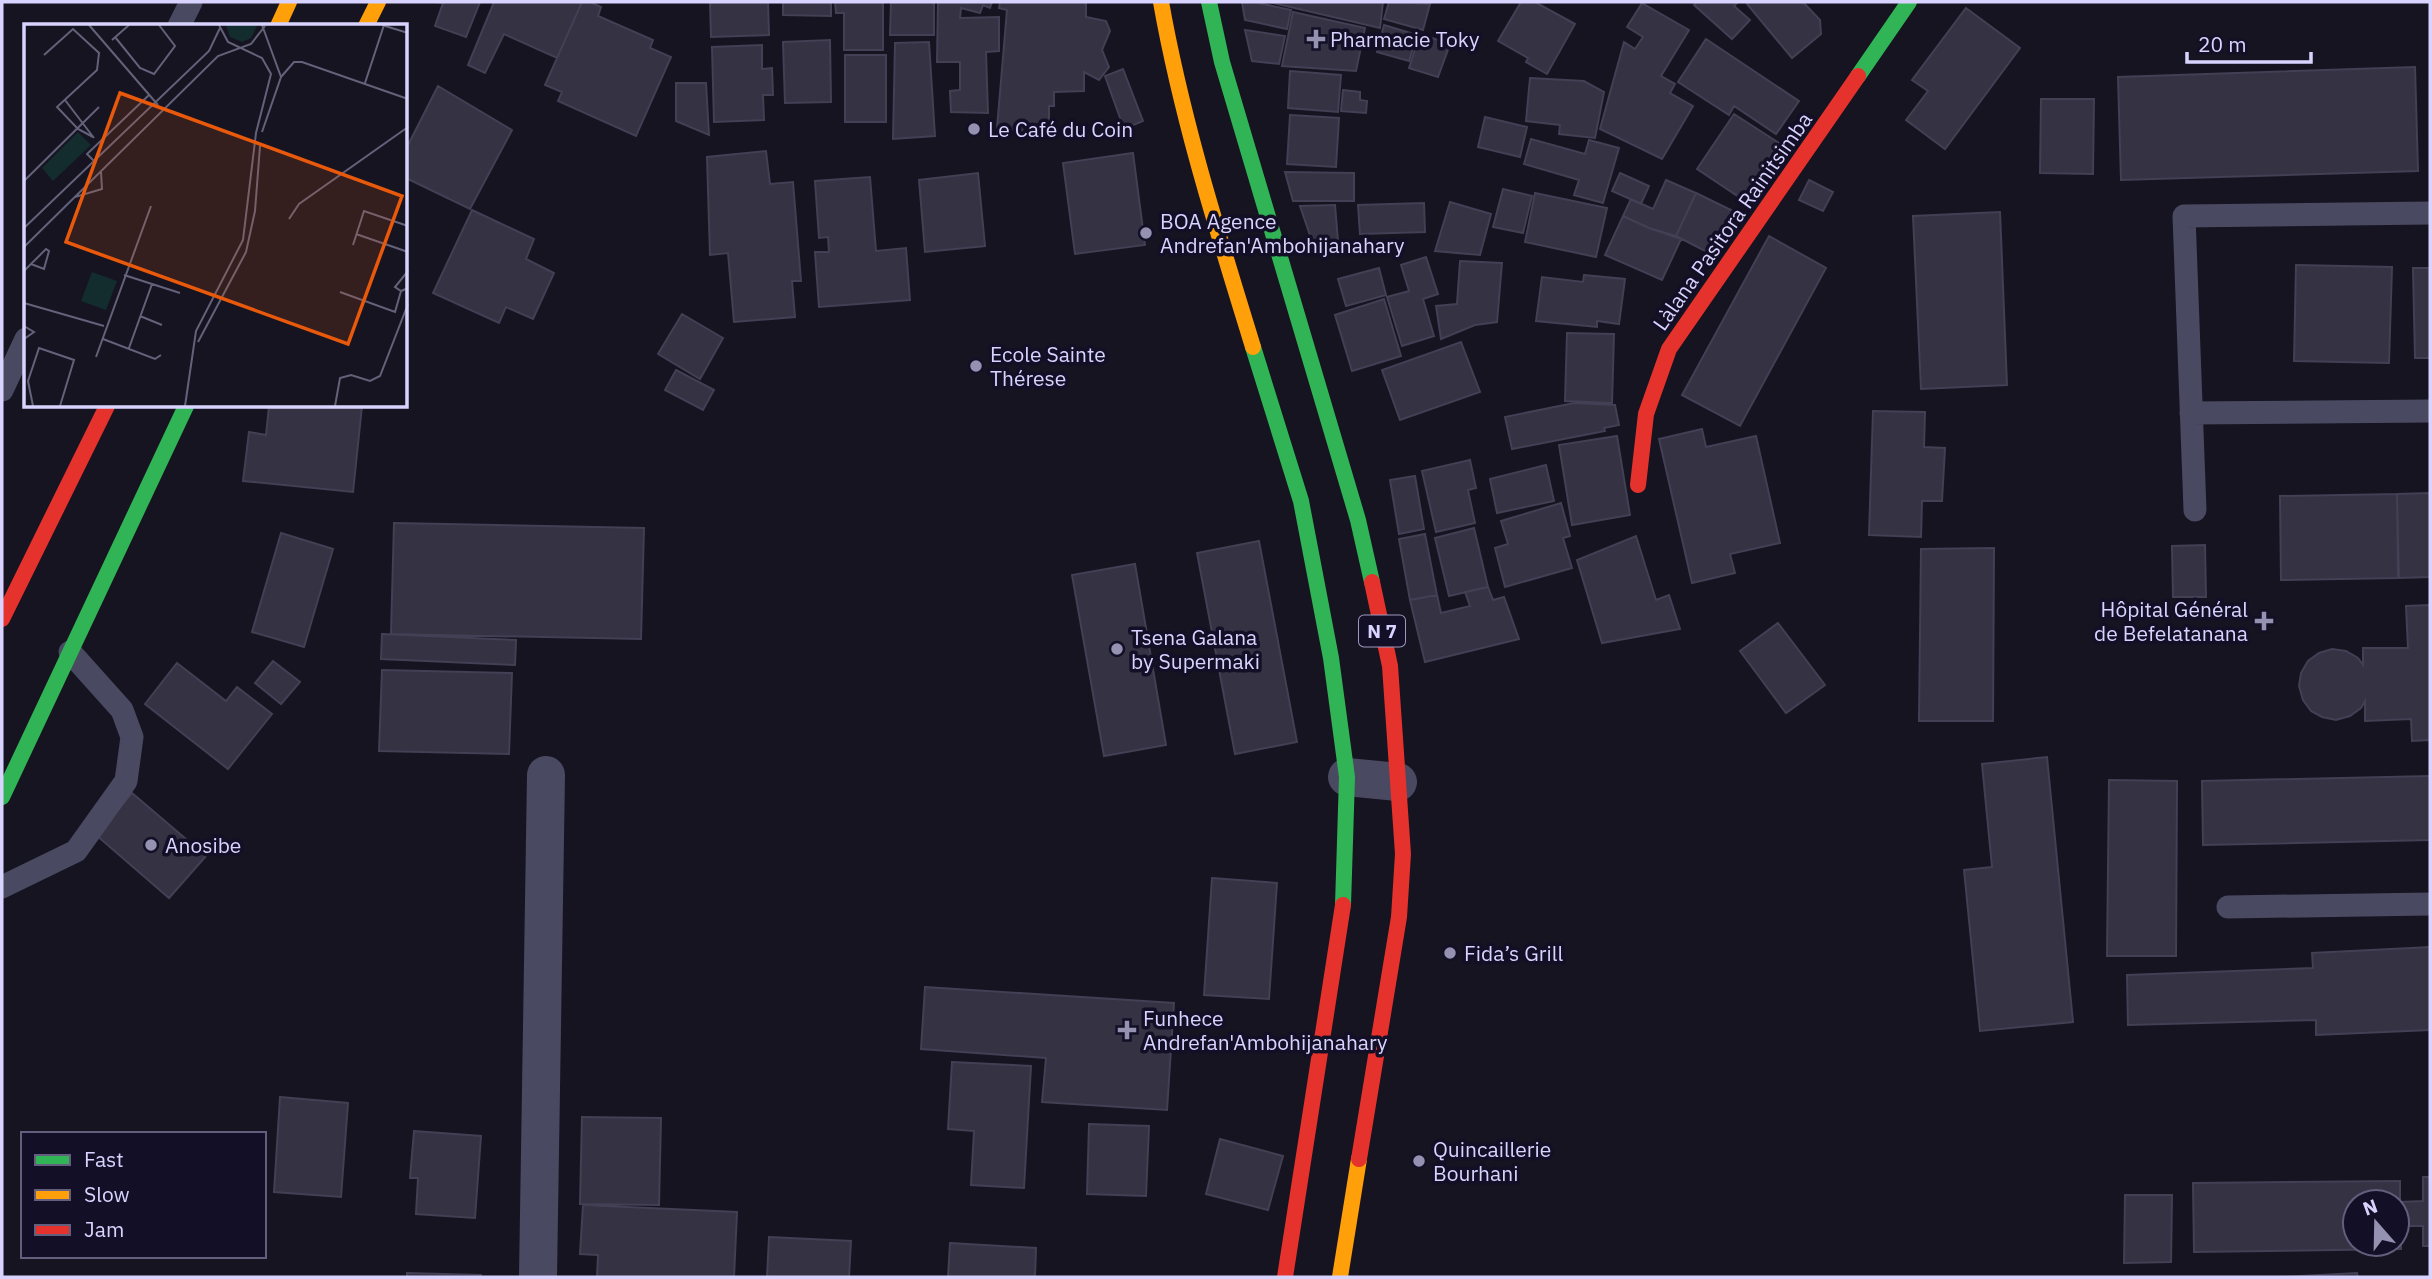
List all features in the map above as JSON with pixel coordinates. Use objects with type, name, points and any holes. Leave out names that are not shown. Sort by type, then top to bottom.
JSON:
[{"type":"main road","points":[[279,24],[289,2]]},
{"type":"main road","name":"N 7","points":[[1161,2],[1172,63],[1204,189],[1300,501],[1331,659],[1347,777],[1343,905],[1285,1277]]},
{"type":"main road","name":"N 7","points":[[1209,2],[1222,62],[1357,520],[1390,666],[1403,855],[1399,917],[1340,1277]]},
{"type":"main road","name":"Làlana Pasitora Rainitsimba","points":[[1638,485],[1646,414],[1670,349],[1909,2]]},
{"type":"main road","points":[[2,619],[8,596],[106,408]]},
{"type":"main road","points":[[2,797],[185,408]]},
{"type":"street","points":[[538,1277],[546,775]]},
{"type":"street","points":[[1347,777],[1398,782]]},
{"type":"lane","points":[[180,24],[191,2]]},
{"type":"lane","points":[[2195,510],[2184,216],[2430,213]]},
{"type":"lane","points":[[2,390],[24,345]]},
{"type":"lane","points":[[2191,413],[2430,411]]},
{"type":"lane","points":[[2,887],[76,851],[126,781],[132,737],[122,710],[70,652]]},
{"type":"lane","points":[[2228,907],[2430,904]]},
{"type":"building","points":[[435,2],[480,2],[466,37],[435,26],[443,3]]},
{"type":"building","points":[[494,2],[582,2],[557,58],[504,34],[485,73],[468,65]]},
{"type":"building","points":[[582,2],[601,7],[598,16],[653,40],[650,48],[671,57],[636,136],[558,101],[562,92],[545,85]]},
{"type":"building","points":[[710,2],[768,2],[769,35],[711,37]]},
{"type":"building","points":[[783,2],[831,2],[831,16],[783,15]]},
{"type":"building","points":[[835,2],[883,2],[883,50],[844,50],[844,13],[836,13]]},
{"type":"building","points":[[891,2],[934,2],[934,35],[890,35]]},
{"type":"building","points":[[938,2],[992,2],[990,8],[983,5],[980,13],[961,8],[960,18],[999,17],[999,51],[986,52],[988,113],[951,112],[950,91],[960,90],[960,62],[937,62]]},
{"type":"building","points":[[1000,2],[1086,2],[1086,17],[1106,21],[1110,31],[1102,50],[1109,67],[1099,80],[1084,72],[1084,91],[1054,92],[1054,106],[1049,106],[1049,133],[997,128],[1007,10],[999,8]]},
{"type":"building","points":[[1242,2],[1291,10],[1287,29],[1245,20]]},
{"type":"building","points":[[1269,2],[1383,2],[1380,28]]},
{"type":"building","points":[[1389,2],[1430,4],[1423,30],[1384,19]]},
{"type":"building","points":[[1521,2],[1535,2],[1575,24],[1547,74],[1526,62],[1528,58],[1498,41]]},
{"type":"building","points":[[1697,2],[1738,2],[1734,6],[1750,20],[1732,39],[1694,5]]},
{"type":"building","points":[[1803,2],[1820,20],[1821,34],[1792,58],[1747,4]]},
{"type":"building","points":[[1642,3],[1689,30],[1661,76],[1675,84],[1670,93],[1693,106],[1662,159],[1600,129],[1624,42],[1635,49],[1643,37],[1627,27]]},
{"type":"building","points":[[1966,8],[2020,48],[1945,149],[1906,120],[1928,91],[1912,80]]},
{"type":"building","points":[[1293,12],[1365,28],[1356,71],[1282,66]]},
{"type":"building","points":[[1384,25],[1417,35],[1409,61],[1377,52]]},
{"type":"building","points":[[1245,30],[1285,36],[1279,64],[1252,61]]},
{"type":"building","points":[[1420,34],[1450,44],[1438,77],[1409,68]]},
{"type":"building","points":[[1706,39],[1799,101],[1776,134],[1734,106],[1729,115],[1678,82]]},
{"type":"building","points":[[830,40],[831,102],[785,103],[783,42]]},
{"type":"building","points":[[929,42],[935,136],[893,139],[895,43]]},
{"type":"building","points":[[762,45],[762,69],[772,68],[773,95],[763,95],[764,120],[714,122],[712,47]]},
{"type":"building","points":[[845,55],[886,55],[886,122],[845,122]]},
{"type":"building","points":[[2415,67],[2418,171],[2121,180],[2118,77]]},
{"type":"building","points":[[1123,69],[1143,121],[1124,129],[1105,76]]},
{"type":"building","points":[[1290,71],[1341,75],[1338,112],[1288,108]]},
{"type":"building","points":[[1530,78],[1584,81],[1604,92],[1595,138],[1559,134],[1560,125],[1526,121]]},
{"type":"building","points":[[676,83],[706,83],[709,135],[676,121]]},
{"type":"building","points":[[438,86],[512,130],[470,209],[408,179],[408,145]]},
{"type":"building","points":[[1343,90],[1360,92],[1360,100],[1367,101],[1366,113],[1341,111]]},
{"type":"building","points":[[2041,99],[2094,99],[2093,174],[2040,173]]},
{"type":"building","points":[[1734,114],[1779,143],[1742,199],[1697,169]]},
{"type":"building","points":[[1290,115],[1339,118],[1336,167],[1287,164]]},
{"type":"building","points":[[1485,117],[1527,127],[1520,157],[1478,147]]},
{"type":"building","points":[[1531,139],[1585,154],[1589,140],[1619,148],[1603,203],[1574,195],[1579,180],[1524,164]]},
{"type":"building","points":[[766,151],[770,184],[793,182],[801,281],[792,281],[795,317],[734,322],[728,253],[710,255],[707,157]]},
{"type":"building","points":[[1133,153],[1145,245],[1075,254],[1063,163]]},
{"type":"building","points":[[1285,172],[1354,173],[1354,201],[1293,201]]},
{"type":"building","points":[[978,173],[985,246],[925,252],[919,180]]},
{"type":"building","points":[[1620,173],[1649,186],[1641,204],[1612,191]]},
{"type":"building","points":[[870,177],[876,251],[906,248],[910,300],[819,307],[815,252],[829,252],[828,237],[819,238],[815,181]]},
{"type":"building","points":[[1666,180],[1696,193],[1676,236],[1623,216],[1631,199],[1653,209]]},
{"type":"building","points":[[1809,180],[1833,192],[1823,211],[1799,200]]},
{"type":"building","points":[[1503,189],[1532,196],[1523,233],[1493,227]]},
{"type":"building","points":[[1535,193],[1607,208],[1596,257],[1525,242]]},
{"type":"building","points":[[1696,193],[1735,212],[1709,253],[1676,236]]},
{"type":"building","points":[[1450,202],[1491,214],[1480,255],[1435,251]]},
{"type":"building","points":[[1424,203],[1425,232],[1360,234],[1358,205]]},
{"type":"building","points":[[1335,205],[1338,241],[1314,247],[1300,206]]},
{"type":"building","points":[[472,210],[534,239],[526,259],[554,273],[533,319],[506,307],[499,323],[433,293]]},
{"type":"building","points":[[2000,212],[2007,385],[1921,389],[1913,216]]},
{"type":"building","points":[[1623,216],[1681,239],[1662,280],[1605,255]]},
{"type":"building","points":[[1769,236],[1826,268],[1740,426],[1682,395]]},
{"type":"building","points":[[1426,257],[1438,294],[1423,299],[1434,336],[1402,346],[1387,297],[1409,291],[1401,265]]},
{"type":"building","points":[[1460,261],[1502,263],[1497,322],[1475,325],[1441,339],[1436,306],[1457,304]]},
{"type":"building","points":[[2296,265],[2392,267],[2389,363],[2294,361]]},
{"type":"building","points":[[1379,268],[1386,295],[1346,306],[1338,279]]},
{"type":"building","points":[[2413,268],[2430,268],[2430,358],[2415,358]]},
{"type":"building","points":[[1584,275],[1625,279],[1619,324],[1597,321],[1597,327],[1536,321],[1542,277],[1583,282]]},
{"type":"building","points":[[1384,299],[1401,356],[1352,371],[1335,315]]},
{"type":"building","points":[[682,314],[723,338],[700,379],[658,354]]},
{"type":"building","points":[[1567,333],[1614,334],[1612,403],[1565,401]]},
{"type":"building","points":[[1461,342],[1480,392],[1400,420],[1382,370]]},
{"type":"building","points":[[676,370],[714,390],[703,410],[665,390]]},
{"type":"building","points":[[1574,403],[1615,405],[1619,425],[1604,428],[1605,431],[1512,449],[1505,417]]},
{"type":"building","points":[[269,408],[362,408],[353,492],[243,481],[249,432],[266,435]]},
{"type":"building","points":[[1873,411],[1925,412],[1924,447],[1945,448],[1942,501],[1922,501],[1921,537],[1869,535]]},
{"type":"building","points":[[1702,429],[1706,447],[1756,436],[1780,543],[1730,554],[1735,573],[1692,583],[1659,439]]},
{"type":"building","points":[[1617,436],[1630,515],[1572,525],[1559,445]]},
{"type":"building","points":[[1470,460],[1476,488],[1468,490],[1475,523],[1436,532],[1422,471]]},
{"type":"building","points":[[1546,465],[1554,501],[1497,513],[1490,479]]},
{"type":"building","points":[[1415,476],[1424,529],[1399,534],[1390,480]]},
{"type":"building","points":[[2430,493],[2430,577],[2399,578],[2397,494]]},
{"type":"building","points":[[2397,494],[2398,578],[2281,580],[2280,496]]},
{"type":"building","points":[[1561,503],[1570,536],[1563,538],[1572,568],[1505,587],[1495,548],[1508,544],[1501,521]]},
{"type":"building","points":[[394,523],[644,528],[641,639],[391,634]]},
{"type":"building","points":[[1474,528],[1488,587],[1449,596],[1435,538]]},
{"type":"building","points":[[281,533],[333,549],[304,647],[252,632]]},
{"type":"building","points":[[1425,534],[1437,595],[1410,600],[1399,539]]},
{"type":"building","points":[[1636,536],[1656,600],[1669,595],[1680,629],[1602,643],[1577,560]]},
{"type":"building","points":[[1259,541],[1297,742],[1235,754],[1197,553]]},
{"type":"building","points":[[2205,545],[2206,597],[2173,597],[2172,546]]},
{"type":"building","points":[[1994,548],[1993,721],[1919,721],[1921,549]]},
{"type":"building","points":[[1135,564],[1166,745],[1104,756],[1072,575]]},
{"type":"building","points":[[1488,587],[1493,600],[1504,597],[1519,639],[1425,662],[1410,600],[1437,595],[1441,613],[1470,606],[1465,592]]},
{"type":"building","points":[[2430,605],[2430,740],[2412,741],[2411,719],[2365,721],[2365,701],[2361,708],[2350,716],[2336,720],[2311,711],[2303,700],[2299,686],[2301,673],[2308,661],[2319,653],[2332,649],[2346,651],[2358,658],[2363,665],[2363,648],[2408,648],[2406,606]]},
{"type":"building","points":[[1778,623],[1825,685],[1786,713],[1740,651]]},
{"type":"building","points":[[382,634],[516,640],[515,665],[381,659]]},
{"type":"building","points":[[273,661],[300,682],[281,704],[255,683]]},
{"type":"building","points":[[177,663],[226,701],[237,687],[272,714],[228,769],[145,704]]},
{"type":"building","points":[[382,670],[512,673],[509,754],[379,751]]},
{"type":"building","points":[[2047,757],[2073,1022],[1980,1031],[1964,870],[1992,867],[1982,764]]},
{"type":"building","points":[[2430,776],[2430,840],[2203,845],[2202,781]]},
{"type":"building","points":[[2109,780],[2177,781],[2176,956],[2107,956]]},
{"type":"building","name":"Anosibe","points":[[132,793],[206,856],[169,898],[96,835]]},
{"type":"building","points":[[1212,878],[1277,883],[1269,999],[1204,995]]},
{"type":"building","points":[[2430,947],[2430,1030],[2316,1035],[2316,1020],[2128,1025],[2127,975],[2313,968],[2312,953]]},
{"type":"building","points":[[925,987],[1174,1003],[1167,1110],[1042,1102],[1046,1058],[921,1049]]},
{"type":"building","points":[[952,1062],[1031,1066],[1024,1188],[971,1185],[974,1131],[948,1129]]},
{"type":"building","points":[[280,1097],[348,1103],[341,1197],[274,1192]]},
{"type":"building","points":[[582,1117],[661,1118],[659,1205],[580,1204]]},
{"type":"building","points":[[1089,1124],[1149,1126],[1146,1196],[1087,1194]]},
{"type":"building","points":[[414,1131],[481,1136],[475,1218],[416,1214],[418,1178],[410,1178]]},
{"type":"building","points":[[1220,1139],[1283,1156],[1268,1210],[1206,1194]]},
{"type":"building","points":[[2423,1177],[2430,1177],[2430,1246],[2423,1246],[2423,1226],[2411,1226],[2411,1202],[2423,1201]]},
{"type":"building","points":[[2400,1181],[2400,1188],[2341,1188],[2341,1250],[2194,1252],[2193,1183]]},
{"type":"building","points":[[2125,1195],[2172,1195],[2171,1262],[2124,1263]]},
{"type":"building","points":[[583,1205],[737,1212],[734,1277],[597,1277],[598,1255],[580,1254]]},
{"type":"building","points":[[769,1237],[851,1241],[849,1277],[767,1277]]},
{"type":"building","points":[[950,1243],[1036,1248],[1035,1277],[948,1277]]},
{"type":"building","points":[[407,1273],[481,1275],[481,1277],[407,1277]]},
{"type":"building","points":[[2357,1273],[2358,1277],[2279,1277]]},
{"type":"traffic: fast","points":[[1209,2],[1222,62],[1358,520],[1372,582]]},
{"type":"traffic: fast","points":[[1858,76],[1909,2]]},
{"type":"traffic: fast","points":[[1253,347],[1301,501],[1331,658],[1347,777],[1343,905]]},
{"type":"traffic: fast","points":[[2,797],[185,408]]},
{"type":"traffic: slow","points":[[279,24],[289,2]]},
{"type":"traffic: slow","points":[[367,24],[378,2]]},
{"type":"traffic: slow","points":[[1161,2],[1190,133],[1253,347]]},
{"type":"traffic: slow","points":[[1340,1277],[1359,1159]]},
{"type":"traffic: jam","points":[[1638,485],[1646,414],[1669,349],[1858,76]]},
{"type":"traffic: jam","points":[[2,619],[106,408]]},
{"type":"traffic: jam","points":[[1359,1159],[1399,917],[1403,854],[1390,666],[1372,582]]},
{"type":"traffic: jam","points":[[1285,1277],[1343,905]]},
{"type":"place","name":"Pharmacie Toky","points":[[1316,39]]},
{"type":"place","name":"Le Café du Coin","points":[[974,129]]},
{"type":"place","name":"BOA Agence Andrefan'Ambohijanahary","points":[[1146,233]]},
{"type":"place","name":"Ecole Sainte Thérese","points":[[976,366]]},
{"type":"place","name":"Hôpital Général de Befelatanana","points":[[2264,621]]},
{"type":"place","name":"Tsena Galana by Supermaki","points":[[1117,649]]},
{"type":"place","name":"Anosibe","points":[[151,845]]},
{"type":"place","name":"Fida’s Grill","points":[[1450,953]]},
{"type":"place","name":"Funhece Andrefan'Ambohijanahary","points":[[1127,1030]]},
{"type":"place","name":"Quincaillerie Bourhani","points":[[1419,1161]]}]
